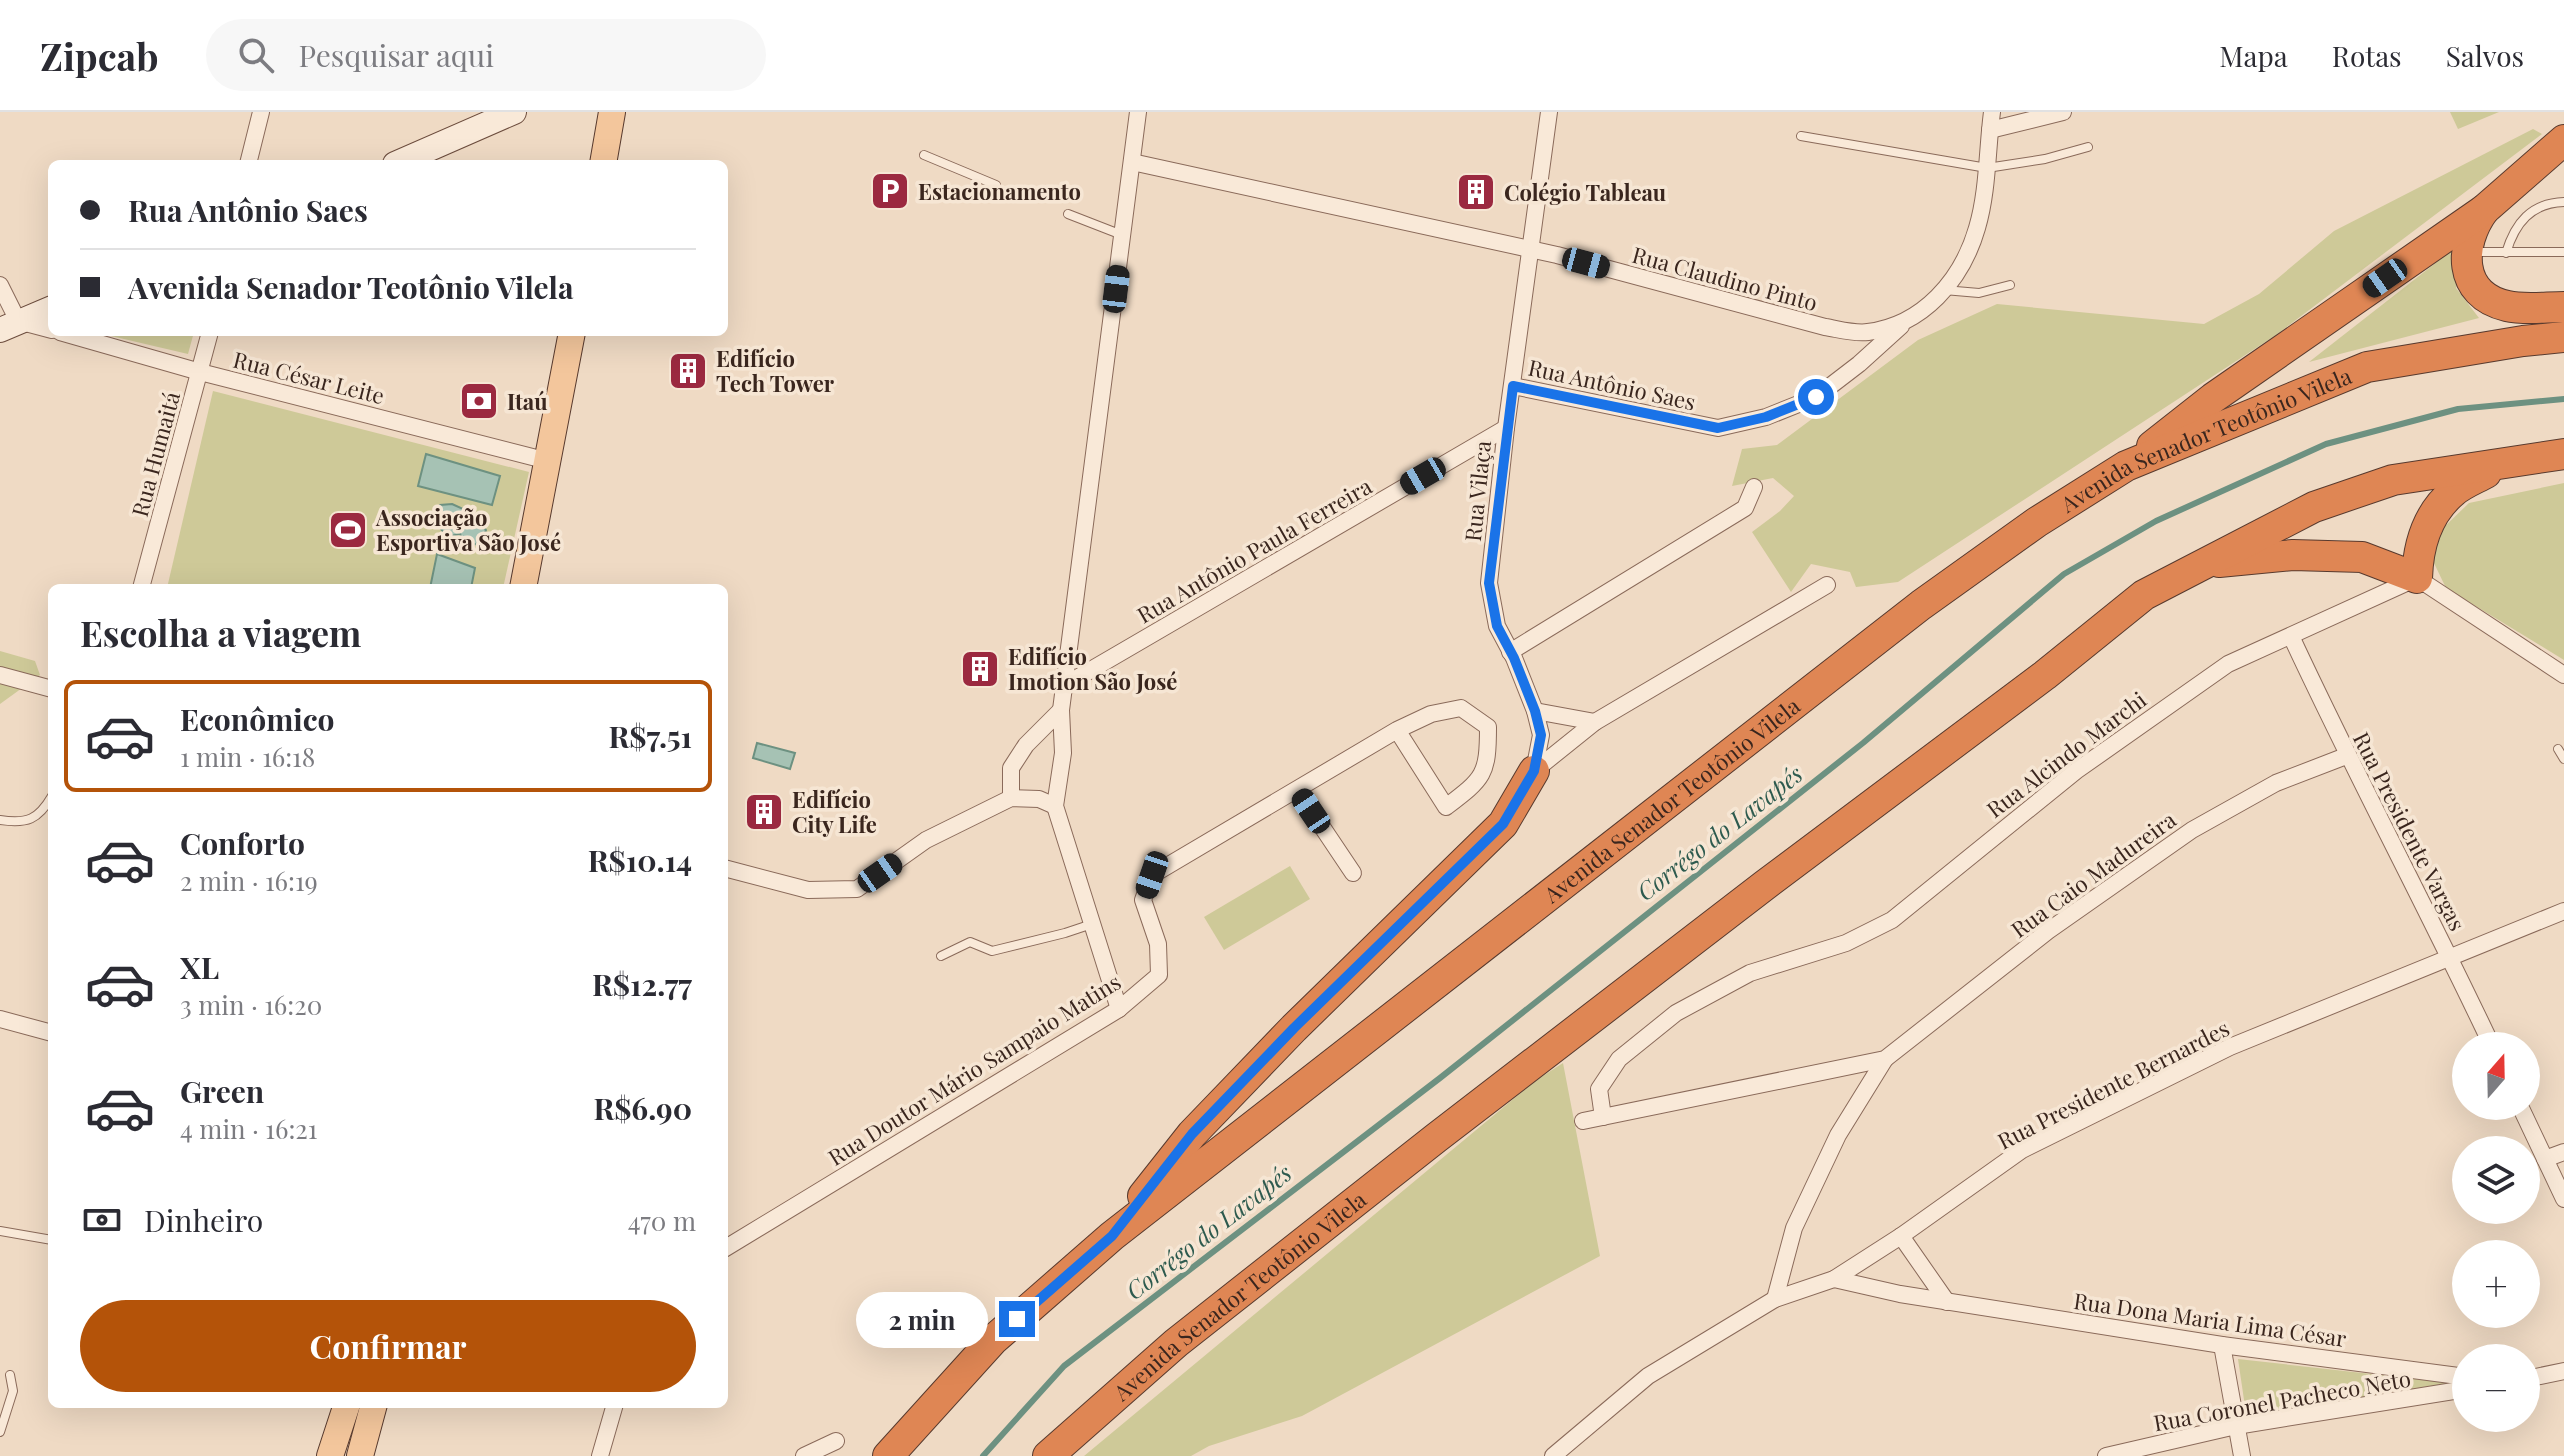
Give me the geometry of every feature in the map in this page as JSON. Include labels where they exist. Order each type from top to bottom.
[{"type":"highway","points":[[2126,466],[2213,398],[2484,210],[2564,140]]},
{"type":"highway","points":[[2484,210],[2474,226],[2468,252],[2469,278],[2477,289],[2508,307],[2564,307]]},
{"type":"highway","name":"Avenida Senador Teotônio Vilela","points":[[888,1456],[993,1340],[1112,1236],[1921,605],[2037,522],[2126,466],[2367,367],[2564,337]]},
{"type":"highway","name":"Avenida Senador Teotônio Vilela","points":[[1048,1456],[1176,1343],[1436,1138],[2045,675],[2144,595],[2314,507],[2393,480],[2564,454]]},
{"type":"highway","points":[[2203,564],[2293,555],[2362,557],[2417,578],[2419,547],[2430,519],[2453,491],[2502,464]]},
{"type":"highway","points":[[1112,1236],[1192,1134],[1294,1028],[1503,824],[1534,771]]},
{"type":"main road","points":[[404,160],[514,112]]},
{"type":"main road","points":[[604,160],[612,112]]},
{"type":"main road","points":[[9,326],[48,310]]},
{"type":"main road","points":[[524,584],[571,336]]},
{"type":"main road","points":[[330,1456],[346,1408]]},
{"type":"main road","points":[[360,1456],[373,1408]]},
{"type":"street","points":[[249,160],[261,112]]},
{"type":"street","points":[[1119,1009],[1055,806],[1063,753],[1061,710],[1138,112]]},
{"type":"street","name":"Rua Vilaça","points":[[1534,771],[1541,735],[1535,711],[1497,626],[1489,583],[1506,428],[1549,112]]},
{"type":"street","points":[[1992,112],[1990,130],[2063,112]]},
{"type":"street","name":"Rua Claudino Pinto","points":[[1132,162],[1530,249],[1825,327],[1864,333],[1886,328],[1924,310],[1955,277],[1977,229],[1990,130]]},
{"type":"street","points":[[0,285],[9,326],[48,330]]},
{"type":"street","name":"Rua Antônio Saes","points":[[1513,386],[1718,428],[1766,417],[1816,397],[1859,364],[1908,319]]},
{"type":"street","name":"Rua César Leite","points":[[74,336],[200,372],[548,461]]},
{"type":"street","name":"Rua Humaitá","points":[[142,584],[209,336]]},
{"type":"street","name":"Rua Antônio Paula Ferreira","points":[[1065,685],[1506,428]]},
{"type":"street","points":[[1510,652],[1745,508],[1754,487]]},
{"type":"street","points":[[2417,578],[2564,675]]},
{"type":"street","name":"Rua Alcindo Marchi","points":[[1603,1117],[1599,1089],[1619,1059],[1676,1013],[1750,973],[1846,943],[1892,920],[2076,771],[2228,664],[2417,578]]},
{"type":"street","points":[[1534,771],[1595,722],[1827,585]]},
{"type":"street","name":"Rua Presidente Vargas","points":[[2291,636],[2346,756],[2485,1032]]},
{"type":"street","points":[[0,675],[48,688]]},
{"type":"street","name":"Rua Doutor Mário Sampaio Matins","points":[[728,1247],[1119,1009],[1159,975],[1158,944],[1143,900],[1152,875],[1397,730],[1431,714],[1461,708],[1488,727],[1488,759],[1479,782],[1446,807],[1397,730]]},
{"type":"street","points":[[1011,798],[1011,768],[1026,745],[1061,710]]},
{"type":"street","points":[[1535,711],[1595,722]]},
{"type":"street","name":"Rua Caio Madureira","points":[[1775,1299],[1794,1228],[1838,1135],[1885,1059],[2048,931],[2192,830],[2276,783],[2346,756]]},
{"type":"street","points":[[1298,791],[1353,873]]},
{"type":"street","points":[[728,869],[808,890],[857,889],[926,840],[1011,798],[1039,799],[1055,806]]},
{"type":"street","name":"Rua Presidente Bernardes","points":[[1553,1456],[1648,1376],[1775,1299],[1834,1279],[1901,1236],[2022,1150],[2230,1047],[2564,911]]},
{"type":"street","points":[[0,1019],[48,1032]]},
{"type":"street","name":"Rua Caio Madureira","points":[[1583,1121],[1885,1059]]},
{"type":"street","points":[[2527,1120],[2564,1199]]},
{"type":"street","points":[[2545,1159],[2564,1152]]},
{"type":"street","points":[[1901,1236],[1947,1302]]},
{"type":"street","name":"Rua Dona Maria Lima César","points":[[1834,1279],[1947,1302],[2222,1345],[2452,1375]]},
{"type":"street","points":[[2222,1345],[2242,1456]]},
{"type":"street","points":[[2540,1376],[2564,1371]]},
{"type":"street","name":"Rua Coronel Pacheco Neto","points":[[2106,1456],[2236,1426],[2452,1391]]},
{"type":"street","points":[[600,1456],[614,1408]]},
{"type":"street","points":[[804,1456],[836,1441]]},
{"type":"lane","points":[[1801,136],[1987,168],[2045,159],[2088,147]]},
{"type":"lane","points":[[924,155],[996,185]]},
{"type":"lane","points":[[2506,253],[2513,231],[2532,210],[2554,202],[2564,202]]},
{"type":"lane","points":[[1068,214],[1123,235]]},
{"type":"lane","points":[[2468,252],[2564,252]]},
{"type":"lane","points":[[1943,290],[1979,293],[2010,285]]},
{"type":"lane","points":[[2558,749],[2564,759]]},
{"type":"lane","points":[[0,820],[21,823],[42,813],[48,803]]},
{"type":"lane","points":[[941,956],[970,942],[992,951],[1092,924]]},
{"type":"lane","points":[[0,1231],[48,1239]]},
{"type":"lane","points":[[0,1432],[13,1391],[10,1375]]},
{"type":"shaded area","points":[[2450,112],[2499,112],[2458,129]]},
{"type":"shaded area","points":[[2533,129],[2542,134],[2276,335],[1898,582],[1856,587],[1850,572],[1811,564],[1791,592],[1752,532],[1794,496],[1773,478],[1732,486],[1742,449],[1777,445],[1918,340],[1997,304],[2204,324],[2259,294],[2334,231]]},
{"type":"shaded area","points":[[2465,240],[2456,288],[2479,318],[2309,362]]},
{"type":"shaded area","points":[[111,336],[193,336],[188,354]]},
{"type":"shaded area","name":"Associação Esportiva São José","points":[[213,391],[529,472],[504,584],[168,584]]},
{"type":"shaded area","points":[[426,454],[500,476],[492,505],[418,486]]},
{"type":"shaded area","points":[[2564,483],[2564,660],[2446,588],[2432,559],[2441,530],[2469,503]]},
{"type":"shaded area","points":[[452,504],[474,514],[486,530],[479,544],[465,545],[460,534],[447,537],[434,520],[440,505]]},
{"type":"shaded area","points":[[437,554],[475,568],[472,584],[431,584]]},
{"type":"shaded area","points":[[0,651],[35,661],[40,675],[0,704]]},
{"type":"shaded area","points":[[757,743],[795,753],[790,769],[753,758]]},
{"type":"shaded area","points":[[1290,866],[1310,899],[1224,950],[1204,917]]},
{"type":"shaded area","points":[[1563,1063],[1600,1256],[1302,1416],[1209,1446],[1191,1456],[1084,1456],[1535,1081]]},
{"type":"shaded area","points":[[2238,1359],[2452,1383],[2452,1386],[2248,1427]]},
{"type":"waterway","name":"Corrégo do Lavapés","points":[[983,1456],[1064,1366],[1440,1078],[1863,743],[2064,574],[2156,521],[2326,444],[2458,409],[2564,399]]},
{"type":"place","name":"Estacionamento","points":[[890,191]]},
{"type":"place","name":"Colégio Tableau","points":[[1476,192]]},
{"type":"place","name":"Edifício Tech Tower","points":[[688,371]]},
{"type":"place","name":"Itaú","points":[[479,401]]},
{"type":"place","name":"Associação Esportiva São José","points":[[348,530]]},
{"type":"place","name":"Edifício Imotion São José","points":[[980,669]]},
{"type":"place","name":"Edifício City Life","points":[[764,812]]},
{"type":"route","points":[[1017,1319],[1112,1236],[1192,1134],[1294,1028],[1503,824],[1534,771],[1541,735],[1514,658],[1497,626],[1489,583],[1513,386],[1718,428],[1766,417],[1816,397]]}]
